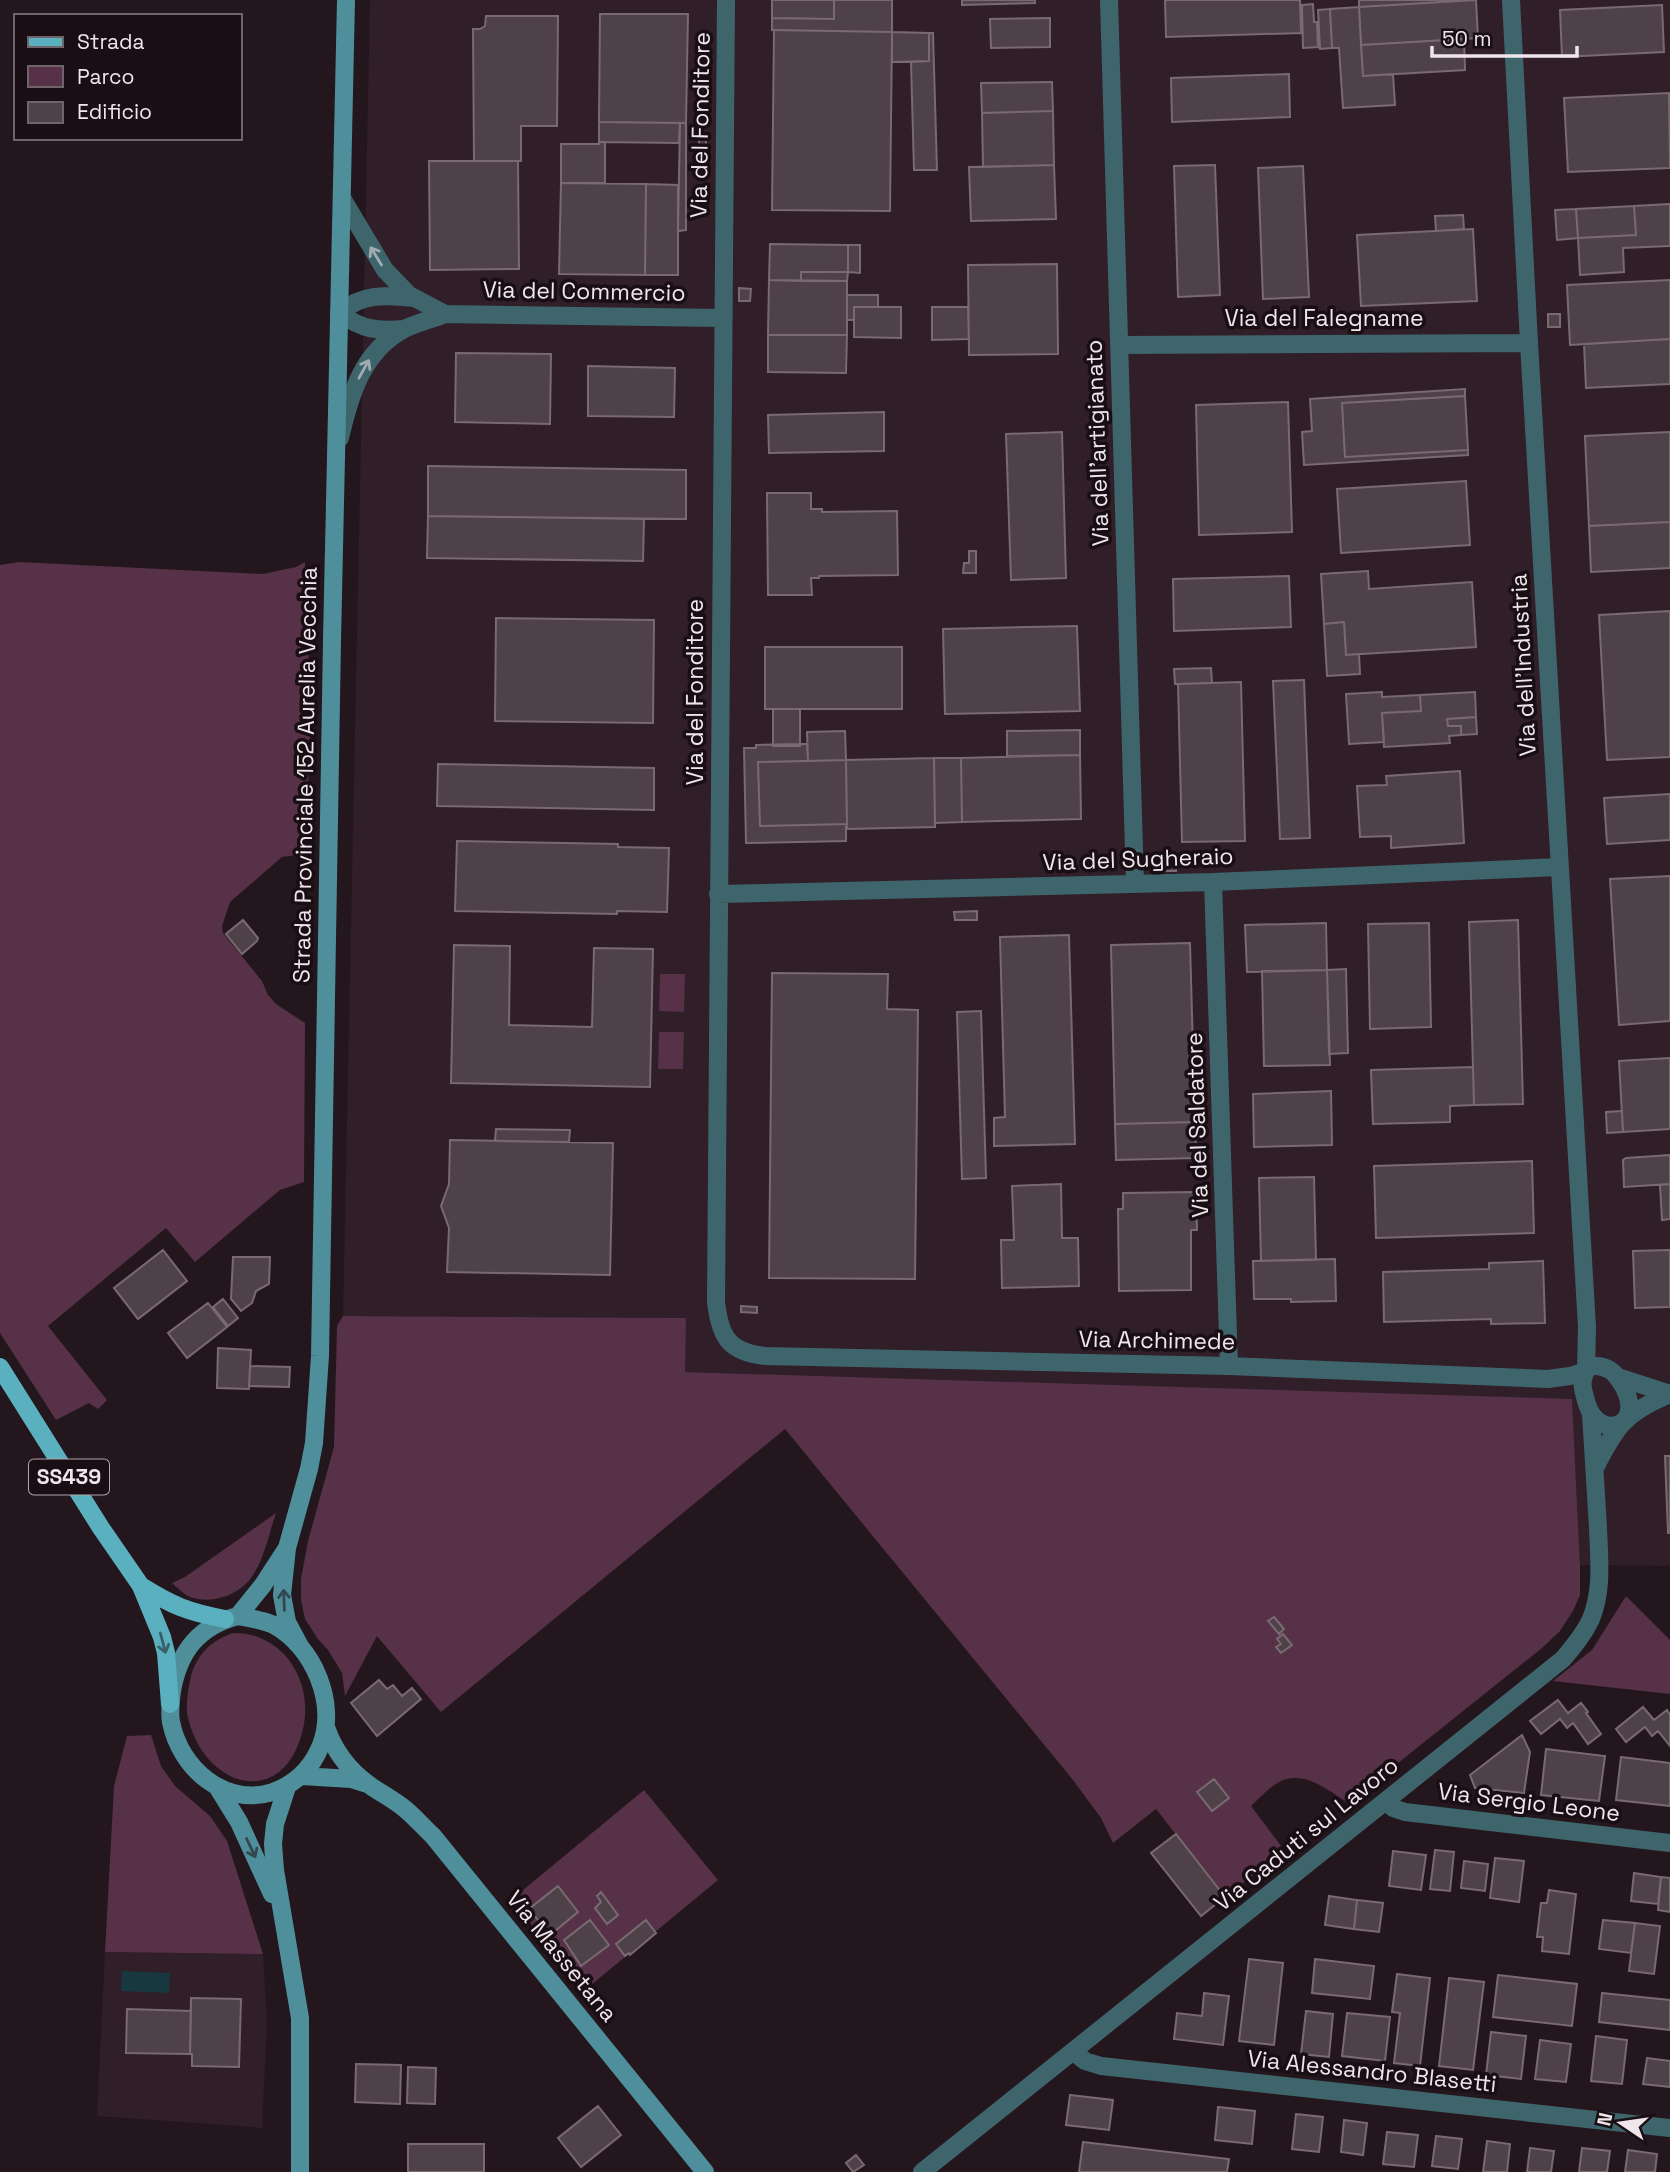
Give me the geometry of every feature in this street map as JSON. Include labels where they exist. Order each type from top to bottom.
[{"type":"main road","name":"Strada Provinciale 152 Aurelia Vecchia","points":[[287,1548],[257,1593],[231,1618],[211,1626],[190,1646],[180,1661],[170,1704],[170,1720],[175,1737],[193,1769],[218,1788],[242,1794],[256,1795],[287,1787],[302,1776],[315,1758],[326,1727],[320,1683],[287,1622],[282,1595],[287,1548],[309,1469],[316,1422],[320,1356],[346,0]]},
{"type":"main road","name":"SS439","points":[[0,1367],[101,1528],[141,1586],[166,1653],[170,1704]]},
{"type":"main road","name":"SS439","points":[[141,1586],[172,1605],[188,1611],[231,1618]]},
{"type":"main road","name":"Strada Provinciale 152 Aurelia Vecchia","points":[[231,1618],[273,1625],[302,1648]]},
{"type":"main road","name":"Via Massetana","points":[[326,1727],[331,1744],[338,1755],[368,1785],[404,1809],[433,1836],[705,2172]]},
{"type":"main road","name":"Via Massetana","points":[[302,1776],[351,1779],[368,1785]]},
{"type":"main road","name":"Strada Provinciale 152 Aurelia Vecchia","points":[[287,1787],[275,1824],[273,1843],[275,1870],[300,2018],[300,2172]]},
{"type":"main road","name":"Strada Provinciale 152 Aurelia Vecchia","points":[[218,1788],[248,1841],[284,1922]]},
{"type":"street","name":"Via del Fonditore","points":[[726,0],[716,1301],[719,1323],[729,1342],[738,1349],[765,1356]]},
{"type":"street","name":"Via dell'artigianato","points":[[1109,0],[1135,884]]},
{"type":"street","name":"Via dell'Industria","points":[[1511,0],[1587,1327],[1586,1371]]},
{"type":"street","name":"Via del Commercio","points":[[342,198],[385,270],[414,298],[445,314]]},
{"type":"street","name":"Via del Commercio","points":[[414,298],[383,295],[372,297],[351,303],[340,313],[361,327],[381,331],[404,329],[445,314],[722,318]]},
{"type":"street","name":"Via del Commercio","points":[[336,456],[350,399],[367,362],[380,347],[404,329]]},
{"type":"street","name":"Via del Falegname","points":[[1119,345],[1529,343]]},
{"type":"street","name":"Via del Sugheraio","points":[[718,894],[1213,882],[1560,867]]},
{"type":"street","name":"Via del Saldatore","points":[[1213,882],[1229,1366]]},
{"type":"street","name":"Via dell'Industria","points":[[1587,1327],[1603,1358],[1616,1375]]},
{"type":"street","name":"Via Archimede","points":[[765,1356],[1229,1366],[1548,1379],[1566,1384],[1584,1395]]},
{"type":"street","points":[[1586,1371],[1598,1365],[1616,1375],[1670,1394]]},
{"type":"street","name":"Via Archimede","points":[[1548,1379],[1586,1371]]},
{"type":"street","name":"Via Caduti sul Lavoro","points":[[922,2172],[1563,1659],[1582,1637],[1591,1619],[1599,1587],[1591,1414],[1581,1385],[1586,1371]]},
{"type":"street","points":[[1595,1468],[1630,1411],[1630,1397],[1616,1375]]},
{"type":"street","points":[[1591,1414],[1598,1422],[1607,1426],[1616,1425],[1649,1403],[1670,1394]]},
{"type":"street","name":"Via Sergio Leone","points":[[1386,1801],[1393,1808],[1405,1812],[1670,1843]]},
{"type":"street","name":"Via Alessandro Blasetti","points":[[1073,2051],[1085,2061],[1101,2066],[1670,2128]]},
{"type":"shaded area","points":[[370,0],[1670,0],[1670,1566],[1580,1565],[1572,1400],[685,1372],[685,1318],[343,1316]]},
{"type":"shaded area","points":[[105,1952],[263,1954],[267,2023],[262,2129],[97,2116]]},
{"type":"green space","points":[[19,562],[263,574],[296,567],[305,562],[311,719],[305,854],[282,857],[230,902],[222,926],[223,933],[262,981],[268,995],[276,1004],[305,1023],[304,1182],[280,1190],[195,1262],[166,1228],[48,1326],[107,1400],[98,1409],[89,1403],[56,1420],[0,1333],[0,565]]},
{"type":"green space","points":[[660,974],[685,974],[684,1012],[659,1011]]},
{"type":"green space","points":[[659,1032],[684,1032],[683,1069],[658,1069]]},
{"type":"green space","points":[[343,1316],[686,1318],[685,1372],[1572,1399],[1580,1595],[1560,1631],[1542,1648],[1348,1803],[1316,1783],[1299,1778],[1281,1781],[1269,1789],[1251,1806],[1285,1851],[1225,1897],[1156,1809],[1113,1843],[1101,1818],[1073,1780],[785,1429],[441,1712],[377,1636],[345,1696],[342,1673],[305,1619],[301,1600],[301,1579],[308,1541],[334,1447],[337,1326]]},
{"type":"green space","points":[[276,1513],[261,1561],[241,1588],[225,1596],[207,1600],[187,1596],[172,1583],[185,1577]]},
{"type":"green space","points":[[1626,1596],[1670,1640],[1670,1694],[1553,1681],[1592,1650]]},
{"type":"green space","points":[[233,1633],[266,1640],[279,1649],[298,1675],[303,1691],[304,1724],[295,1751],[282,1770],[265,1779],[247,1781],[228,1775],[211,1762],[197,1743],[188,1718],[188,1692],[197,1661],[212,1644]]},
{"type":"green space","points":[[151,1735],[161,1766],[175,1786],[210,1816],[227,1841],[263,1954],[105,1952],[114,1786],[127,1736]]},
{"type":"green space","points":[[644,1790],[718,1880],[585,1990],[511,1900]]},
{"type":"water","points":[[122,1971],[170,1973],[169,1993],[121,1991]]},
{"type":"building","points":[[772,0],[834,0],[834,19],[772,18]]},
{"type":"building","points":[[834,0],[892,0],[892,32],[772,30],[772,18],[834,19]]},
{"type":"building","points":[[962,0],[1035,0],[1035,3],[962,5]]},
{"type":"building","points":[[1165,0],[1300,0],[1301,33],[1166,37]]},
{"type":"building","points":[[1359,0],[1476,0],[1359,7]]},
{"type":"building","points":[[1476,0],[1478,38],[1361,45],[1359,7]]},
{"type":"building","points":[[1313,4],[1318,47],[1303,48],[1302,5]]},
{"type":"building","points":[[1662,5],[1664,52],[1562,57],[1560,10]]},
{"type":"building","points":[[1359,7],[1363,76],[1393,74],[1395,105],[1343,108],[1339,48],[1332,48],[1330,9]]},
{"type":"building","points":[[1330,9],[1332,48],[1320,49],[1318,10]]},
{"type":"building","points":[[600,14],[688,14],[686,123],[599,122]]},
{"type":"building","points":[[486,16],[558,16],[557,126],[521,126],[521,161],[474,161],[473,29],[485,26]]},
{"type":"building","points":[[1050,18],[1050,47],[991,48],[990,19]]},
{"type":"building","points":[[774,30],[892,32],[890,211],[772,210]]},
{"type":"building","points":[[892,32],[929,33],[929,61],[892,62]]},
{"type":"building","points":[[929,33],[933,33],[937,170],[914,170],[911,62],[929,61]]},
{"type":"building","points":[[1464,39],[1465,70],[1363,76],[1361,45]]},
{"type":"building","points":[[1289,74],[1290,117],[1172,122],[1171,78]]},
{"type":"building","points":[[1052,82],[1053,111],[982,113],[981,83]]},
{"type":"building","points":[[1669,93],[1670,168],[1568,172],[1564,98]]},
{"type":"building","points":[[1053,111],[1054,165],[983,167],[982,113]]},
{"type":"building","points":[[599,122],[680,123],[679,143],[599,142]]},
{"type":"building","points":[[680,123],[686,123],[686,230],[678,231]]},
{"type":"building","points":[[699,139],[706,139],[706,174],[699,174]]},
{"type":"building","points":[[605,142],[605,183],[561,183],[561,144]]},
{"type":"building","points":[[429,161],[518,161],[519,269],[430,270]]},
{"type":"building","points":[[1054,165],[1056,219],[971,221],[969,167]]},
{"type":"building","points":[[1215,165],[1220,295],[1178,297],[1174,166]]},
{"type":"building","points":[[1303,166],[1309,297],[1263,299],[1258,168]]},
{"type":"building","points":[[561,183],[646,184],[645,275],[559,274]]},
{"type":"building","points":[[646,184],[678,185],[678,275],[645,275]]},
{"type":"building","points":[[1670,204],[1670,246],[1623,248],[1624,272],[1580,275],[1578,238],[1636,235],[1634,206]]},
{"type":"building","points":[[1634,206],[1636,235],[1578,238],[1576,209]]},
{"type":"building","points":[[1576,209],[1578,238],[1557,240],[1555,210]]},
{"type":"building","points":[[1463,215],[1464,229],[1436,231],[1435,216]]},
{"type":"building","points":[[1473,229],[1477,301],[1361,306],[1357,235]]},
{"type":"building","points":[[770,244],[848,245],[848,272],[801,272],[801,281],[769,280]]},
{"type":"building","points":[[848,245],[860,245],[860,273],[848,272]]},
{"type":"building","points":[[1057,264],[1058,354],[969,355],[968,265]]},
{"type":"building","points":[[801,272],[848,272],[847,281],[801,281]]},
{"type":"building","points":[[769,280],[847,281],[847,335],[768,335]]},
{"type":"building","points":[[1670,280],[1670,339],[1570,345],[1567,285]]},
{"type":"building","points":[[739,288],[751,289],[750,301],[739,301]]},
{"type":"building","points":[[847,295],[878,295],[878,307],[854,307],[854,320],[847,320]]},
{"type":"building","points":[[854,307],[901,307],[901,338],[854,337]]},
{"type":"building","points":[[932,307],[968,307],[969,339],[932,340]]},
{"type":"building","points":[[1548,314],[1560,314],[1560,327],[1548,327]]},
{"type":"building","points":[[768,335],[847,335],[846,373],[768,372]]},
{"type":"building","points":[[1670,339],[1670,384],[1586,388],[1584,344]]},
{"type":"building","points":[[456,353],[551,354],[550,424],[455,422]]},
{"type":"building","points":[[588,366],[675,368],[674,417],[588,416]]},
{"type":"building","points":[[1465,389],[1465,396],[1342,403],[1345,457],[1468,450],[1468,455],[1304,465],[1302,432],[1312,431],[1310,399]]},
{"type":"building","points":[[1465,396],[1468,450],[1345,457],[1342,403]]},
{"type":"building","points":[[1288,402],[1292,532],[1199,535],[1196,405]]},
{"type":"building","points":[[884,412],[884,451],[769,453],[768,415]]},
{"type":"building","points":[[1062,432],[1066,578],[1011,580],[1006,434]]},
{"type":"building","points":[[1670,432],[1670,522],[1589,526],[1585,436]]},
{"type":"building","points":[[428,466],[686,470],[686,519],[428,516]]},
{"type":"building","points":[[1466,481],[1470,545],[1341,553],[1337,489]]},
{"type":"building","points":[[767,493],[811,493],[811,509],[822,509],[822,512],[897,511],[898,575],[819,576],[811,578],[812,595],[768,595]]},
{"type":"building","points":[[428,516],[644,519],[643,561],[427,558]]},
{"type":"building","points":[[1670,522],[1670,568],[1591,572],[1589,526]]},
{"type":"building","points":[[969,551],[976,551],[976,573],[963,573],[964,563],[969,563]]},
{"type":"building","points":[[1368,571],[1369,589],[1472,582],[1476,647],[1346,655],[1344,622],[1324,624],[1321,574]]},
{"type":"building","points":[[1289,576],[1291,627],[1174,631],[1173,579]]},
{"type":"building","points":[[1670,611],[1670,757],[1607,760],[1599,615]]},
{"type":"building","points":[[496,618],[654,620],[653,723],[495,721]]},
{"type":"building","points":[[1344,622],[1346,655],[1359,654],[1360,674],[1327,676],[1324,624]]},
{"type":"building","points":[[1077,626],[1080,711],[945,714],[943,629]]},
{"type":"building","points":[[765,647],[902,647],[902,709],[765,709]]},
{"type":"building","points":[[1211,668],[1212,683],[1175,684],[1174,669]]},
{"type":"building","points":[[1304,680],[1310,838],[1280,839],[1273,681]]},
{"type":"building","points":[[1241,682],[1245,841],[1182,842],[1178,684]]},
{"type":"building","points":[[1382,692],[1382,697],[1420,695],[1421,711],[1382,713],[1384,742],[1349,744],[1346,694]]},
{"type":"building","points":[[1475,692],[1476,717],[1447,719],[1448,726],[1461,726],[1461,735],[1449,736],[1450,743],[1384,747],[1382,713],[1421,711],[1420,695]]},
{"type":"building","points":[[773,709],[800,709],[800,746],[773,746]]},
{"type":"building","points":[[1476,717],[1477,734],[1461,735],[1461,726],[1448,726],[1447,719]]},
{"type":"building","points":[[1080,730],[1080,755],[1007,756],[1007,731]]},
{"type":"building","points":[[845,731],[846,760],[808,761],[807,732]]},
{"type":"building","points":[[807,744],[808,761],[758,762],[760,826],[846,824],[846,841],[746,843],[744,748],[756,748],[756,745]]},
{"type":"building","points":[[1080,755],[1081,819],[962,822],[961,758]]},
{"type":"building","points":[[934,758],[961,758],[962,822],[935,823]]},
{"type":"building","points":[[934,758],[935,827],[847,829],[846,760]]},
{"type":"building","points":[[846,760],[847,824],[760,826],[758,762]]},
{"type":"building","points":[[438,764],[654,768],[654,810],[437,806]]},
{"type":"building","points":[[1460,771],[1464,843],[1391,848],[1391,836],[1360,837],[1357,786],[1387,785],[1386,776]]},
{"type":"building","points":[[1670,794],[1670,840],[1607,844],[1604,798]]},
{"type":"building","points":[[457,841],[618,844],[618,847],[669,848],[667,912],[617,911],[617,914],[455,911]]},
{"type":"building","points":[[1165,862],[1176,862],[1176,871],[1165,871]]},
{"type":"building","points":[[1670,876],[1670,1021],[1619,1025],[1610,879]]},
{"type":"building","points":[[977,911],[977,920],[955,920],[954,912]]},
{"type":"building","points":[[243,920],[258,938],[242,954],[226,934]]},
{"type":"building","points":[[1518,920],[1523,1104],[1474,1105],[1469,922]]},
{"type":"building","points":[[1326,923],[1327,970],[1247,972],[1245,925]]},
{"type":"building","points":[[1429,923],[1431,1027],[1370,1029],[1368,924]]},
{"type":"building","points":[[1069,935],[1075,1144],[994,1146],[994,1118],[1005,1117],[1000,937]]},
{"type":"building","points":[[1190,943],[1195,1122],[1115,1124],[1111,945]]},
{"type":"building","points":[[454,945],[510,946],[509,1025],[592,1027],[594,948],[653,949],[650,1087],[451,1083]]},
{"type":"building","points":[[1346,969],[1348,1053],[1329,1054],[1327,970]]},
{"type":"building","points":[[1327,970],[1330,1065],[1264,1066],[1262,971]]},
{"type":"building","points":[[772,973],[888,974],[887,1009],[918,1010],[915,1279],[769,1278]]},
{"type":"building","points":[[981,1011],[986,1178],[962,1179],[957,1012]]},
{"type":"building","points":[[1670,1058],[1670,1129],[1623,1132],[1619,1061]]},
{"type":"building","points":[[1473,1067],[1474,1105],[1450,1106],[1450,1122],[1373,1124],[1371,1070]]},
{"type":"building","points":[[1331,1091],[1332,1145],[1254,1147],[1253,1094]]},
{"type":"building","points":[[1622,1111],[1623,1132],[1607,1133],[1606,1112]]},
{"type":"building","points":[[1195,1122],[1196,1158],[1116,1160],[1115,1124]]},
{"type":"building","points":[[496,1129],[570,1130],[569,1142],[495,1141]]},
{"type":"building","points":[[450,1140],[613,1143],[610,1275],[447,1272],[449,1228],[441,1206],[449,1184]]},
{"type":"building","points":[[1670,1155],[1670,1184],[1624,1187],[1623,1160]]},
{"type":"building","points":[[1532,1161],[1534,1233],[1376,1238],[1374,1166]]},
{"type":"building","points":[[1314,1177],[1316,1260],[1261,1261],[1259,1178]]},
{"type":"building","points":[[1061,1184],[1062,1238],[1078,1238],[1079,1286],[1002,1288],[1001,1240],[1014,1240],[1012,1186]]},
{"type":"building","points":[[1670,1184],[1670,1219],[1662,1220],[1660,1185]]},
{"type":"building","points":[[1196,1192],[1197,1230],[1191,1230],[1191,1290],[1119,1291],[1118,1209],[1123,1209],[1123,1193]]},
{"type":"building","points":[[163,1250],[187,1281],[138,1319],[114,1288]]},
{"type":"building","points":[[1670,1250],[1670,1307],[1635,1308],[1633,1251]]},
{"type":"building","points":[[233,1257],[270,1257],[269,1284],[256,1291],[252,1303],[241,1311],[231,1299]]},
{"type":"building","points":[[1335,1259],[1336,1301],[1254,1299],[1253,1261]]},
{"type":"building","points":[[1543,1261],[1545,1323],[1491,1324],[1491,1319],[1384,1322],[1383,1272],[1489,1269],[1489,1263]]},
{"type":"building","points":[[223,1299],[238,1318],[228,1326],[213,1307]]},
{"type":"building","points":[[208,1303],[227,1327],[187,1358],[168,1333]]},
{"type":"building","points":[[741,1306],[757,1307],[757,1313],[741,1312]]},
{"type":"building","points":[[218,1348],[251,1350],[249,1389],[217,1388]]},
{"type":"building","points":[[250,1366],[290,1367],[289,1387],[249,1386]]},
{"type":"building","points":[[1665,1456],[1670,1456],[1670,1533],[1668,1533]]},
{"type":"building","points":[[1274,1617],[1284,1629],[1279,1634],[1268,1621]]},
{"type":"building","points":[[1283,1634],[1292,1645],[1281,1653],[1276,1647],[1281,1644],[1277,1639]]},
{"type":"building","points":[[379,1680],[387,1689],[393,1685],[402,1696],[412,1688],[421,1699],[377,1736],[351,1703]]},
{"type":"building","points":[[1558,1700],[1568,1713],[1581,1703],[1601,1734],[1588,1744],[1573,1723],[1567,1728],[1560,1719],[1541,1734],[1530,1721]]},
{"type":"building","points":[[1643,1707],[1654,1720],[1667,1710],[1670,1715],[1670,1746],[1658,1731],[1652,1736],[1645,1727],[1626,1742],[1616,1729]]},
{"type":"building","points":[[1522,1735],[1530,1752],[1524,1793],[1475,1788],[1470,1775]]},
{"type":"building","points":[[1546,1749],[1605,1756],[1599,1801],[1541,1795]]},
{"type":"building","points":[[1621,1757],[1670,1763],[1670,1806],[1616,1800]]},
{"type":"building","points":[[1214,1779],[1229,1798],[1212,1811],[1197,1792]]},
{"type":"building","points":[[1176,1834],[1225,1897],[1201,1916],[1151,1853]]},
{"type":"building","points":[[1435,1850],[1454,1852],[1450,1891],[1430,1889]]},
{"type":"building","points":[[1393,1851],[1426,1855],[1421,1890],[1389,1886]]},
{"type":"building","points":[[1495,1858],[1524,1861],[1519,1902],[1490,1898]]},
{"type":"building","points":[[1464,1861],[1488,1864],[1485,1891],[1461,1888]]},
{"type":"building","points":[[1634,1873],[1661,1877],[1658,1904],[1631,1901]]},
{"type":"building","points":[[1661,1877],[1670,1878],[1670,1912],[1658,1910]]},
{"type":"building","points":[[558,1886],[578,1912],[550,1935],[529,1909]]},
{"type":"building","points":[[1549,1890],[1576,1894],[1569,1954],[1542,1951],[1543,1937],[1537,1937],[1541,1903],[1547,1903]]},
{"type":"building","points":[[601,1892],[618,1915],[607,1924],[595,1908],[601,1902],[597,1896]]},
{"type":"building","points":[[1329,1896],[1357,1900],[1354,1929],[1325,1925]]},
{"type":"building","points":[[1357,1900],[1383,1903],[1379,1932],[1354,1929]]},
{"type":"building","points":[[590,1920],[609,1945],[581,1966],[564,1940]]},
{"type":"building","points":[[646,1920],[656,1933],[630,1955],[629,1953],[625,1956],[616,1944]]},
{"type":"building","points":[[1603,1920],[1635,1923],[1631,1953],[1599,1949]]},
{"type":"building","points":[[1635,1923],[1660,1926],[1654,1974],[1629,1971]]},
{"type":"building","points":[[1249,1959],[1283,1963],[1274,2045],[1239,2041]]},
{"type":"building","points":[[1315,1959],[1374,1966],[1370,1999],[1312,1993]]},
{"type":"building","points":[[1397,1974],[1430,1978],[1420,2066],[1394,2063],[1400,2013],[1392,2012]]},
{"type":"building","points":[[1498,1975],[1577,1984],[1572,2026],[1493,2017]]},
{"type":"building","points":[[1449,1978],[1484,1982],[1473,2070],[1439,2066]]},
{"type":"building","points":[[1204,1993],[1229,1996],[1223,2045],[1174,2039],[1177,2013],[1202,2016]]},
{"type":"building","points":[[1602,1993],[1670,2000],[1670,2030],[1599,2022]]},
{"type":"building","points":[[191,1998],[241,1999],[239,2067],[192,2066]]},
{"type":"building","points":[[127,2009],[191,2011],[190,2054],[126,2053]]},
{"type":"building","points":[[1306,2011],[1333,2014],[1329,2057],[1301,2054]]},
{"type":"building","points":[[1347,2013],[1390,2017],[1385,2061],[1342,2056]]},
{"type":"building","points":[[1491,2032],[1526,2036],[1521,2079],[1486,2075]]},
{"type":"building","points":[[1596,2036],[1627,2040],[1622,2084],[1591,2081]]},
{"type":"building","points":[[1540,2040],[1571,2044],[1566,2082],[1535,2079]]},
{"type":"building","points":[[1647,2058],[1670,2061],[1670,2087],[1643,2084]]},
{"type":"building","points":[[356,2064],[401,2065],[400,2104],[355,2102]]},
{"type":"building","points":[[408,2067],[436,2068],[435,2104],[407,2103]]},
{"type":"building","points":[[1070,2095],[1113,2100],[1109,2130],[1066,2125]]},
{"type":"building","points":[[598,2106],[621,2135],[581,2167],[558,2138]]},
{"type":"building","points":[[1218,2107],[1255,2111],[1252,2144],[1215,2140]]},
{"type":"building","points":[[1296,2114],[1323,2117],[1319,2152],[1292,2149]]},
{"type":"building","points":[[1344,2120],[1367,2123],[1363,2155],[1341,2152]]},
{"type":"building","points":[[1387,2132],[1418,2135],[1414,2167],[1383,2164]]},
{"type":"building","points":[[1436,2136],[1462,2139],[1458,2169],[1432,2166]]},
{"type":"building","points":[[1487,2141],[1510,2144],[1507,2172],[1483,2172]]},
{"type":"building","points":[[1083,2142],[1229,2159],[1227,2172],[1079,2172]]},
{"type":"building","points":[[408,2144],[484,2144],[484,2172],[408,2172]]},
{"type":"building","points":[[1530,2148],[1554,2151],[1551,2172],[1527,2172]]},
{"type":"building","points":[[1582,2148],[1610,2151],[1607,2172],[1579,2172]]},
{"type":"building","points":[[1628,2150],[1657,2154],[1655,2172],[1625,2172]]},
{"type":"building","points":[[856,2155],[864,2165],[853,2172],[846,2163]]}]
